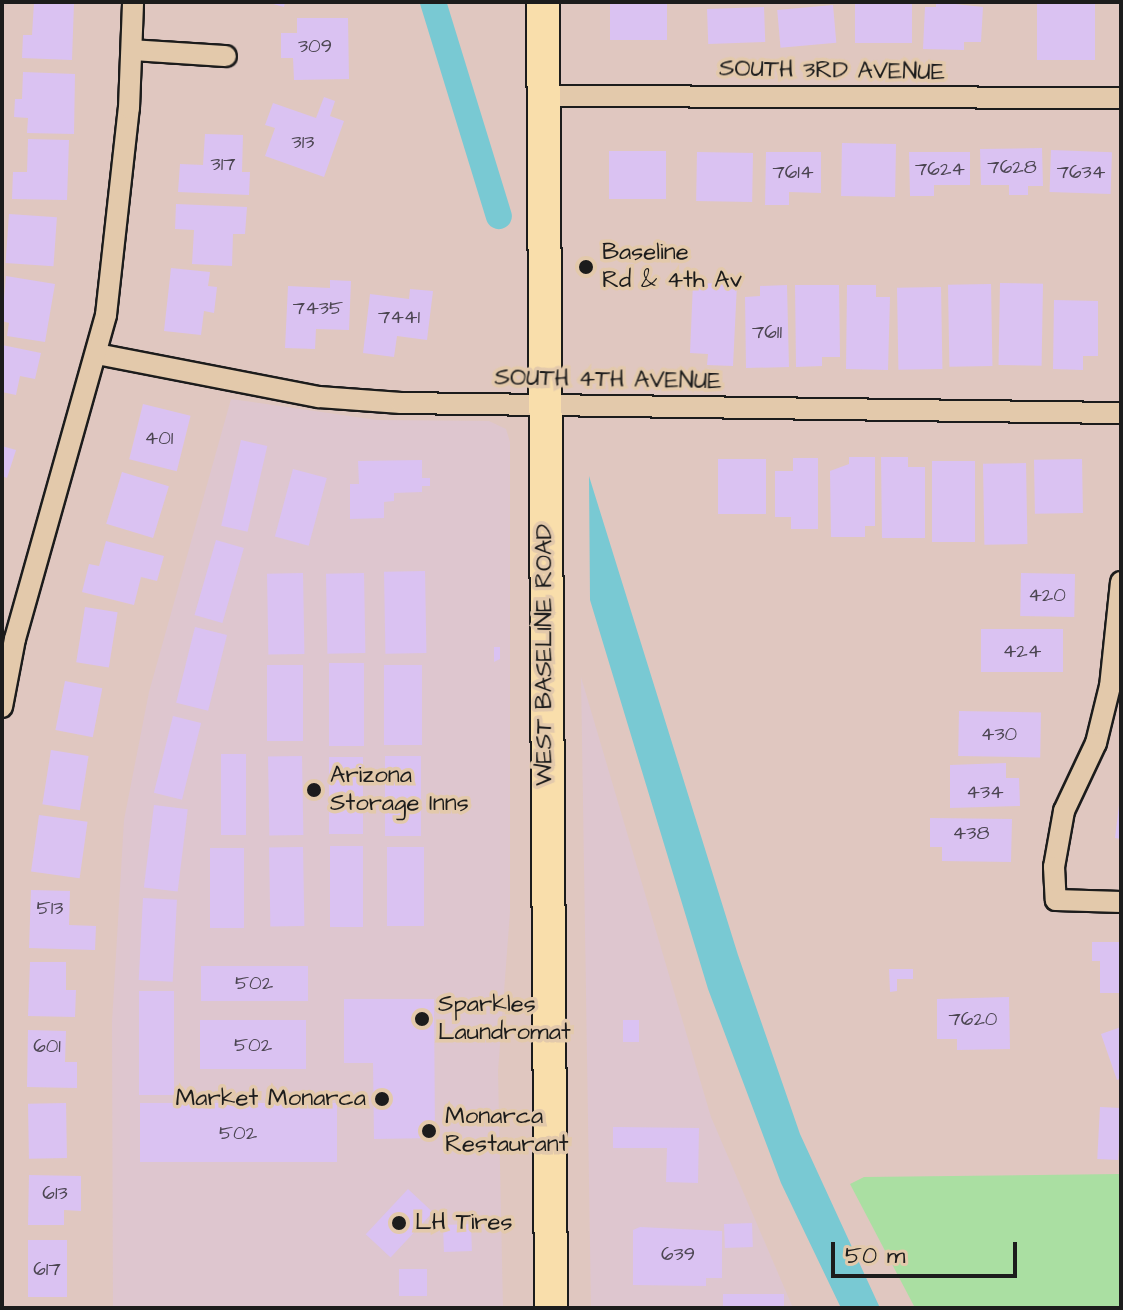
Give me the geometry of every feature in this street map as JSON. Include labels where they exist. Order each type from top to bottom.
[{"type":"main road","name":"WEST BASELINE ROAD","points":[[543,2],[543,404],[551,1308]]},
{"type":"street","points":[[2,707],[15,639],[97,354],[115,261],[133,2]]},
{"type":"street","points":[[132,50],[226,56]]},
{"type":"street","name":"SOUTH 3RD AVENUE","points":[[543,96],[1121,98]]},
{"type":"street","name":"SOUTH 4TH AVENUE","points":[[97,354],[319,397],[543,404],[1121,413]]},
{"type":"street","points":[[1121,582],[1110,686],[1096,743],[1064,811],[1054,867],[1056,900],[1121,902]]},
{"type":"shaded area","points":[[231,399],[377,420],[489,421],[506,429],[510,442],[510,912],[498,1071],[503,1308],[113,1308],[112,1022],[124,820],[149,692]]},
{"type":"shaded area","points":[[581,677],[711,1117],[793,1308],[591,1308]]},
{"type":"green space","points":[[1121,1174],[1121,1308],[915,1308],[850,1184],[864,1177]]},
{"type":"water","points":[[589,476],[738,955],[800,1134],[880,1308],[841,1308],[781,1183],[708,989],[590,600]]},
{"type":"building","points":[[34,2],[74,3],[72,60],[22,58],[23,35],[32,35]]},
{"type":"building","points":[[266,2],[285,2],[284,7]]},
{"type":"building","points":[[610,2],[667,2],[667,40],[610,40]]},
{"type":"building","points":[[855,2],[912,2],[912,43],[855,43]]},
{"type":"building","points":[[936,2],[983,7],[981,42],[964,42],[964,50],[923,49],[925,7],[936,7]]},
{"type":"building","points":[[1037,2],[1095,2],[1095,60],[1037,60]]},
{"type":"building","points":[[833,5],[836,43],[781,48],[777,10]]},
{"type":"building","points":[[764,7],[765,42],[708,44],[707,9]]},
{"type":"building","points":[[297,18],[348,18],[349,79],[294,80],[293,58],[281,58],[281,33],[297,33]]},
{"type":"building","points":[[23,72],[75,74],[74,134],[27,133],[28,118],[14,117],[15,99],[22,99]]},
{"type":"building","points":[[324,97],[335,101],[330,116],[344,121],[324,177],[265,156],[275,128],[265,125],[273,103],[316,118]]},
{"type":"building","points":[[205,134],[243,135],[242,172],[250,172],[249,195],[178,192],[180,164],[203,165]]},
{"type":"building","points":[[28,139],[69,140],[67,200],[12,199],[13,172],[27,172]]},
{"type":"building","points":[[842,143],[896,144],[895,197],[841,196]]},
{"type":"building","points":[[1042,148],[1043,186],[1028,186],[1028,195],[1009,195],[1009,185],[981,185],[980,149]]},
{"type":"building","points":[[1051,150],[1112,152],[1110,194],[1050,192]]},
{"type":"building","points":[[609,151],[666,151],[666,199],[609,199]]},
{"type":"building","points":[[697,152],[753,153],[752,202],[696,201]]},
{"type":"building","points":[[766,152],[821,152],[821,193],[789,192],[789,205],[765,205]]},
{"type":"building","points":[[909,152],[970,152],[970,185],[934,185],[934,196],[910,196]]},
{"type":"building","points":[[176,204],[247,207],[245,234],[233,234],[232,266],[192,264],[194,230],[175,229]]},
{"type":"building","points":[[9,214],[57,217],[53,266],[6,263]]},
{"type":"building","points":[[171,268],[210,272],[208,286],[217,287],[214,313],[204,311],[201,335],[164,331]]},
{"type":"building","points":[[6,276],[55,284],[45,342],[7,336],[9,323],[2,321]]},
{"type":"building","points":[[330,280],[351,281],[349,330],[316,329],[315,349],[285,348],[288,286],[330,288]]},
{"type":"building","points":[[693,283],[737,284],[733,366],[707,365],[708,354],[690,353]]},
{"type":"building","points":[[1000,283],[1043,284],[1042,366],[999,365]]},
{"type":"building","points":[[991,284],[992,366],[949,367],[948,285]]},
{"type":"building","points":[[787,285],[789,367],[746,368],[745,297],[760,296],[760,286]]},
{"type":"building","points":[[795,285],[839,285],[840,357],[822,357],[822,366],[796,367]]},
{"type":"building","points":[[847,285],[876,285],[876,297],[890,297],[888,370],[846,369]]},
{"type":"building","points":[[941,287],[942,369],[898,370],[897,288]]},
{"type":"building","points":[[410,289],[433,291],[427,340],[397,336],[394,357],[363,353],[370,294],[409,299]]},
{"type":"building","points":[[1054,300],[1098,301],[1098,356],[1083,356],[1083,370],[1053,369]]},
{"type":"building","points":[[2,345],[41,353],[35,379],[20,376],[16,395],[2,392]]},
{"type":"building","points":[[143,404],[191,416],[177,471],[129,459]]},
{"type":"building","points":[[241,440],[267,446],[248,532],[221,526]]},
{"type":"building","points":[[2,446],[16,450],[7,478],[2,476]]},
{"type":"building","points":[[849,457],[875,457],[875,526],[865,526],[865,537],[831,537],[830,471],[849,464]]},
{"type":"building","points":[[881,457],[908,457],[908,467],[925,467],[925,538],[882,538]]},
{"type":"building","points":[[793,458],[818,458],[818,529],[791,529],[791,517],[775,517],[775,471],[793,471]]},
{"type":"building","points":[[718,459],[766,459],[766,514],[718,514]]},
{"type":"building","points":[[1082,459],[1083,513],[1035,514],[1034,460]]},
{"type":"building","points":[[422,460],[422,478],[430,478],[430,486],[422,486],[422,492],[394,493],[394,501],[384,502],[384,518],[350,519],[350,484],[359,484],[358,461]]},
{"type":"building","points":[[932,461],[975,461],[975,542],[932,542]]},
{"type":"building","points":[[1026,463],[1027,544],[984,545],[983,464]]},
{"type":"building","points":[[293,469],[327,478],[309,546],[275,537]]},
{"type":"building","points":[[122,472],[169,486],[153,538],[106,524]]},
{"type":"building","points":[[216,540],[244,548],[222,623],[195,615]]},
{"type":"building","points":[[106,541],[164,556],[157,581],[141,577],[134,605],[82,592],[89,564],[99,566]]},
{"type":"building","points":[[425,571],[426,653],[385,654],[384,572]]},
{"type":"building","points":[[303,573],[304,654],[268,655],[267,574]]},
{"type":"building","points":[[364,573],[365,653],[327,654],[326,574]]},
{"type":"building","points":[[1021,573],[1075,574],[1074,617],[1020,616]]},
{"type":"building","points":[[85,607],[118,612],[109,667],[76,662]]},
{"type":"building","points":[[195,627],[227,635],[208,711],[176,703]]},
{"type":"building","points":[[981,629],[1063,629],[1063,672],[981,672]]},
{"type":"building","points":[[494,647],[500,647],[500,659],[494,662]]},
{"type":"building","points":[[329,663],[364,663],[364,746],[329,746]]},
{"type":"building","points":[[267,665],[303,665],[303,741],[267,741]]},
{"type":"building","points":[[384,665],[422,665],[422,745],[384,745]]},
{"type":"building","points":[[65,681],[102,688],[93,737],[55,730]]},
{"type":"building","points":[[959,711],[1041,712],[1040,757],[958,756]]},
{"type":"building","points":[[173,716],[201,723],[182,800],[154,793]]},
{"type":"building","points":[[51,750],[89,756],[80,810],[42,804]]},
{"type":"building","points":[[221,754],[246,754],[246,835],[221,835]]},
{"type":"building","points":[[302,756],[303,835],[269,836],[268,757]]},
{"type":"building","points":[[385,756],[421,756],[421,836],[385,836]]},
{"type":"building","points":[[329,757],[363,757],[363,834],[329,834]]},
{"type":"building","points":[[1006,763],[1006,778],[1019,778],[1020,806],[950,808],[950,765]]},
{"type":"building","points":[[154,805],[188,809],[178,892],[144,887]]},
{"type":"building","points":[[1121,805],[1121,839],[1115,838]]},
{"type":"building","points":[[39,815],[88,822],[80,878],[31,871]]},
{"type":"building","points":[[930,818],[1012,819],[1011,862],[942,861],[942,847],[930,847]]},
{"type":"building","points":[[330,846],[363,846],[363,927],[330,927]]},
{"type":"building","points":[[303,847],[304,926],[270,927],[269,848]]},
{"type":"building","points":[[387,847],[424,847],[424,926],[387,926]]},
{"type":"building","points":[[210,848],[244,848],[244,928],[210,928]]},
{"type":"building","points":[[31,890],[70,891],[69,925],[96,926],[95,950],[29,948]]},
{"type":"building","points":[[143,898],[177,900],[173,982],[139,980]]},
{"type":"building","points":[[1092,942],[1121,942],[1121,993],[1100,993],[1100,961],[1092,961]]},
{"type":"building","points":[[30,962],[66,962],[66,990],[76,990],[75,1017],[28,1016]]},
{"type":"building","points":[[201,966],[308,966],[308,1001],[201,1001]]},
{"type":"building","points":[[889,969],[913,969],[913,979],[897,979],[897,991],[890,992]]},
{"type":"building","points":[[139,991],[174,991],[174,1095],[139,1095]]},
{"type":"building","points":[[1009,997],[1010,1049],[957,1050],[957,1039],[937,1039],[937,999]]},
{"type":"building","points":[[344,999],[434,999],[435,1138],[374,1139],[373,1063],[344,1063]]},
{"type":"building","points":[[200,1020],[306,1020],[306,1069],[200,1069]]},
{"type":"building","points":[[623,1020],[639,1020],[639,1042],[623,1042]]},
{"type":"building","points":[[1121,1027],[1121,1078],[1117,1080],[1101,1034]]},
{"type":"building","points":[[28,1030],[66,1031],[65,1062],[77,1062],[77,1088],[27,1087]]},
{"type":"building","points":[[66,1103],[67,1158],[29,1159],[28,1104]]},
{"type":"building","points":[[140,1103],[337,1103],[337,1162],[140,1162]]},
{"type":"building","points":[[1100,1107],[1121,1108],[1118,1160],[1097,1159]]},
{"type":"building","points":[[613,1127],[699,1128],[698,1183],[666,1182],[667,1148],[613,1148]]},
{"type":"building","points":[[29,1175],[81,1176],[81,1211],[64,1210],[64,1225],[28,1225]]},
{"type":"building","name":"LH Tires","points":[[408,1189],[433,1212],[391,1258],[366,1234]]},
{"type":"building","points":[[752,1223],[753,1247],[725,1248],[724,1224]]},
{"type":"building","points":[[471,1224],[472,1251],[444,1252],[443,1225]]},
{"type":"building","points":[[640,1227],[722,1231],[722,1278],[706,1278],[706,1286],[633,1285],[633,1230]]},
{"type":"building","points":[[28,1240],[67,1240],[67,1297],[28,1297]]},
{"type":"building","points":[[399,1269],[427,1269],[427,1296],[399,1296]]},
{"type":"building","points":[[723,1294],[784,1294],[784,1308],[723,1308]]},
{"type":"waterway","points":[[433,2],[499,216]]},
{"type":"place","name":"Baseline Rd & 4th Av","points":[[586,267]]},
{"type":"place","name":"Arizona Storage Inns","points":[[314,790]]},
{"type":"place","name":"Sparkles Laundromat","points":[[422,1019]]},
{"type":"place","name":"Market Monarca","points":[[382,1099]]},
{"type":"place","name":"Monarca Restaurant","points":[[429,1131]]},
{"type":"place","name":"LH Tires","points":[[399,1223]]}]
